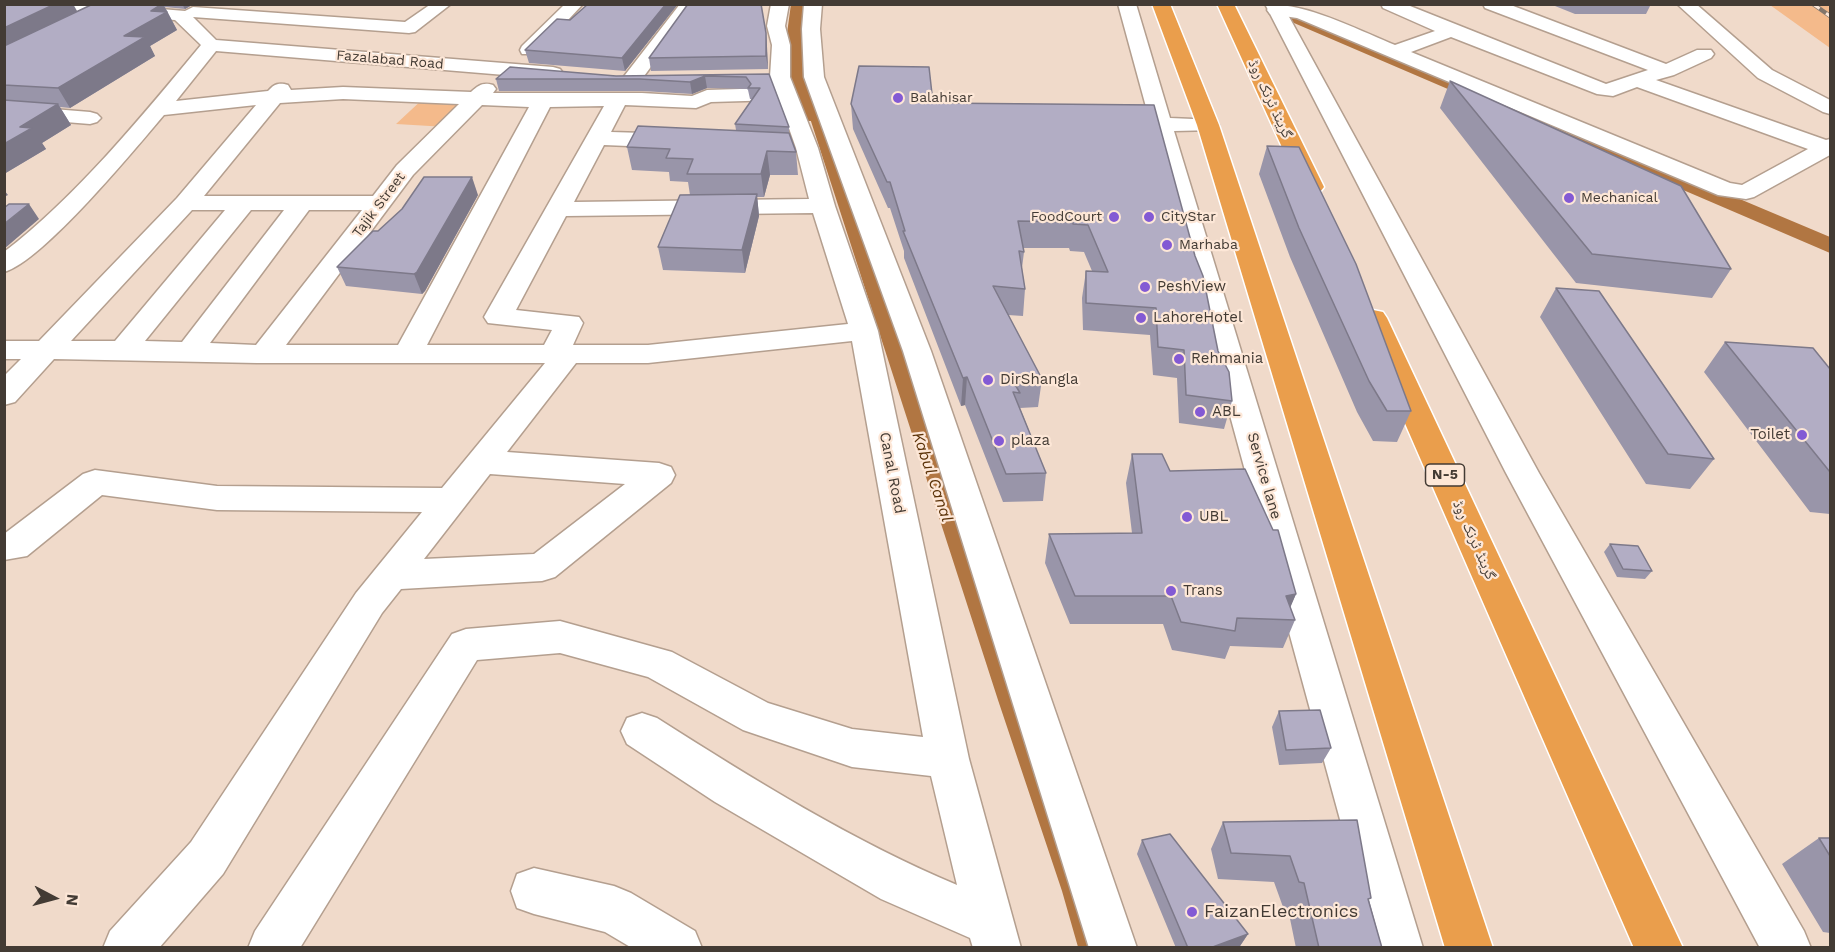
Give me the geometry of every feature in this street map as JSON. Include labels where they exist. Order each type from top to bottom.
[{"type":"highway","points":[[1161,4],[1208,124],[1469,948]]},
{"type":"highway","name":"گرینڈ ٹرنک روڈ","points":[[1225,4],[1325,216]]},
{"type":"highway","name":"گرینڈ ٹرنک روڈ","points":[[1360,290],[1659,948]]},
{"type":"street","points":[[342,23],[370,4]]},
{"type":"street","points":[[14,5],[193,11],[409,28],[443,4]]},
{"type":"street","name":"Tajik Street","points":[[264,354],[405,170],[475,98],[509,69],[575,4]]},
{"type":"street","points":[[127,948],[207,858],[369,603],[482,462],[560,355],[568,323],[498,317],[597,138],[623,86],[689,4]]},
{"type":"street","name":"Canal Road","points":[[780,4],[776,26],[781,45],[783,86],[795,147],[823,207],[864,331],[948,759],[994,935]]},
{"type":"street","points":[[813,4],[811,29],[814,77],[917,351],[1113,948]]},
{"type":"street","name":"Service lane","points":[[1127,4],[1160,124],[1359,802],[1399,948]]},
{"type":"street","points":[[1389,4],[1596,88],[1613,90],[1667,71],[1704,54]]},
{"type":"street","points":[[1491,4],[1667,71]]},
{"type":"street","points":[[1685,4],[1764,75],[1830,108]]},
{"type":"street","points":[[1275,7],[1300,14],[1737,193],[1746,192],[1828,147]]},
{"type":"street","points":[[1275,7],[1438,316],[1617,645],[1787,948]]},
{"type":"street","points":[[81,25],[110,10]]},
{"type":"street","points":[[4,264],[27,248],[94,180],[158,110],[211,45],[193,11]]},
{"type":"street","points":[[1394,52],[1451,31]]},
{"type":"street","name":"Fazalabad Road","points":[[211,45],[574,75]]},
{"type":"street","points":[[4,395],[185,203],[276,92],[333,56]]},
{"type":"street","points":[[700,78],[783,86]]},
{"type":"street","points":[[158,110],[273,97],[344,93],[543,101],[654,79]]},
{"type":"street","points":[[1636,80],[1828,147]]},
{"type":"street","points":[[623,86],[696,102],[708,96],[783,86]]},
{"type":"street","points":[[408,353],[543,101]]},
{"type":"street","points":[[4,111],[90,118]]},
{"type":"street","points":[[1160,124],[1208,124]]},
{"type":"street","points":[[597,138],[700,142]]},
{"type":"street","points":[[185,203],[381,203]]},
{"type":"street","points":[[123,350],[244,203]]},
{"type":"street","points":[[190,351],[302,203]]},
{"type":"street","points":[[557,209],[823,207]]},
{"type":"street","points":[[4,350],[190,351],[264,354],[648,354],[864,331]]},
{"type":"street","points":[[392,575],[542,567],[659,475],[482,462]]},
{"type":"street","points":[[4,547],[15,546],[95,482],[217,498],[451,500]]},
{"type":"street","points":[[272,948],[465,645],[560,637],[658,664],[757,717],[852,748],[948,759]]},
{"type":"street","points":[[642,731],[730,788],[994,935]]},
{"type":"street","points":[[534,891],[614,910],[678,948]]},
{"type":"shaded area","points":[[1770,5],[1830,5],[1830,48]]},
{"type":"shaded area","points":[[425,97],[459,102],[447,127],[396,124]]},
{"type":"water","points":[[795,5],[807,5],[809,70],[795,71],[783,65]]},
{"type":"water","points":[[797,78],[810,79],[1127,947],[1078,947],[1062,891]]},
{"type":"building","points":[[4,4],[55,4],[4,28]]},
{"type":"building","points":[[93,4],[162,4],[151,11],[167,12],[124,36],[145,37],[58,88],[4,85],[4,46]]},
{"type":"building","points":[[588,4],[666,4],[622,58],[525,50],[557,19],[570,20]]},
{"type":"building","points":[[688,4],[761,4],[766,33],[766,56],[649,58]]},
{"type":"building","points":[[859,66],[929,67],[933,103],[1154,105],[1195,256],[1203,276],[1218,351],[1229,372],[1232,401],[1186,395],[1184,350],[1158,347],[1156,308],[1086,303],[1086,271],[1108,272],[1088,225],[1073,224],[1073,222],[1018,221],[1024,252],[1019,251],[1025,289],[993,286],[1042,379],[1013,381],[1020,393],[1013,392],[1046,473],[1006,474],[967,377],[963,378],[903,231],[905,231],[890,182],[887,182],[851,104]]},
{"type":"building","points":[[510,67],[616,76],[769,74],[789,127],[735,124],[760,88],[748,88],[751,84],[746,77],[705,76],[690,82],[640,79],[496,79]]},
{"type":"building","points":[[1450,81],[1681,186],[1731,269],[1592,254]]},
{"type":"building","points":[[4,100],[58,104],[20,127],[32,128],[4,144]]},
{"type":"building","points":[[638,126],[789,133],[796,152],[767,151],[761,174],[687,174],[693,159],[666,158],[670,149],[627,147]]},
{"type":"building","points":[[1267,146],[1299,147],[1356,264],[1411,411],[1387,411],[1369,381],[1299,228]]},
{"type":"building","points":[[424,177],[472,177],[417,272],[414,274],[337,267],[373,231],[378,231],[402,209]]},
{"type":"building","points":[[757,194],[742,250],[658,247],[680,195]]},
{"type":"building","points":[[9,204],[29,204],[4,224],[4,208]]},
{"type":"building","points":[[1556,288],[1599,291],[1714,459],[1668,454]]},
{"type":"building","points":[[1725,342],[1813,348],[1830,369],[1830,472]]},
{"type":"building","points":[[1132,454],[1162,454],[1170,471],[1245,469],[1273,530],[1278,530],[1296,594],[1286,596],[1295,620],[1237,618],[1235,631],[1181,622],[1171,596],[1075,596],[1049,534],[1142,533]]},
{"type":"building","points":[[1610,544],[1638,546],[1652,571],[1623,569]]},
{"type":"building","points":[[1320,710],[1331,748],[1286,750],[1279,711]]},
{"type":"building","points":[[1357,820],[1371,898],[1368,899],[1382,948],[1319,948],[1304,883],[1299,882],[1290,856],[1231,853],[1223,822]]},
{"type":"building","name":"FaizanElectronics","points":[[1170,834],[1248,934],[1210,948],[1188,948],[1142,840]]},
{"type":"building","points":[[1819,838],[1830,838],[1830,856]]},
{"type":"waterway","name":"Kabul Canal","points":[[799,4],[792,63],[811,117]]},
{"type":"waterway","points":[[1293,16],[1830,246]]},
{"type":"railway","points":[[1813,4],[1830,16]]},
{"type":"place","name":"Balahisar","points":[[898,98]]},
{"type":"place","name":"Mechanical","points":[[1569,198]]},
{"type":"place","name":"FoodCourt","points":[[1114,217]]},
{"type":"place","name":"CityStar","points":[[1149,217]]},
{"type":"place","name":"Marhaba","points":[[1167,245]]},
{"type":"place","name":"PeshView","points":[[1145,287]]},
{"type":"place","name":"LahoreHotel","points":[[1141,318]]},
{"type":"place","name":"Rehmania","points":[[1179,359]]},
{"type":"place","name":"DirShangla","points":[[988,380]]},
{"type":"place","name":"ABL","points":[[1200,412]]},
{"type":"place","name":"Toilet","points":[[1802,435]]},
{"type":"place","name":"plaza","points":[[999,441]]},
{"type":"place","name":"UBL","points":[[1187,517]]},
{"type":"place","name":"Trans","points":[[1171,591]]},
{"type":"place","name":"FaizanElectronics","points":[[1192,912]]}]
